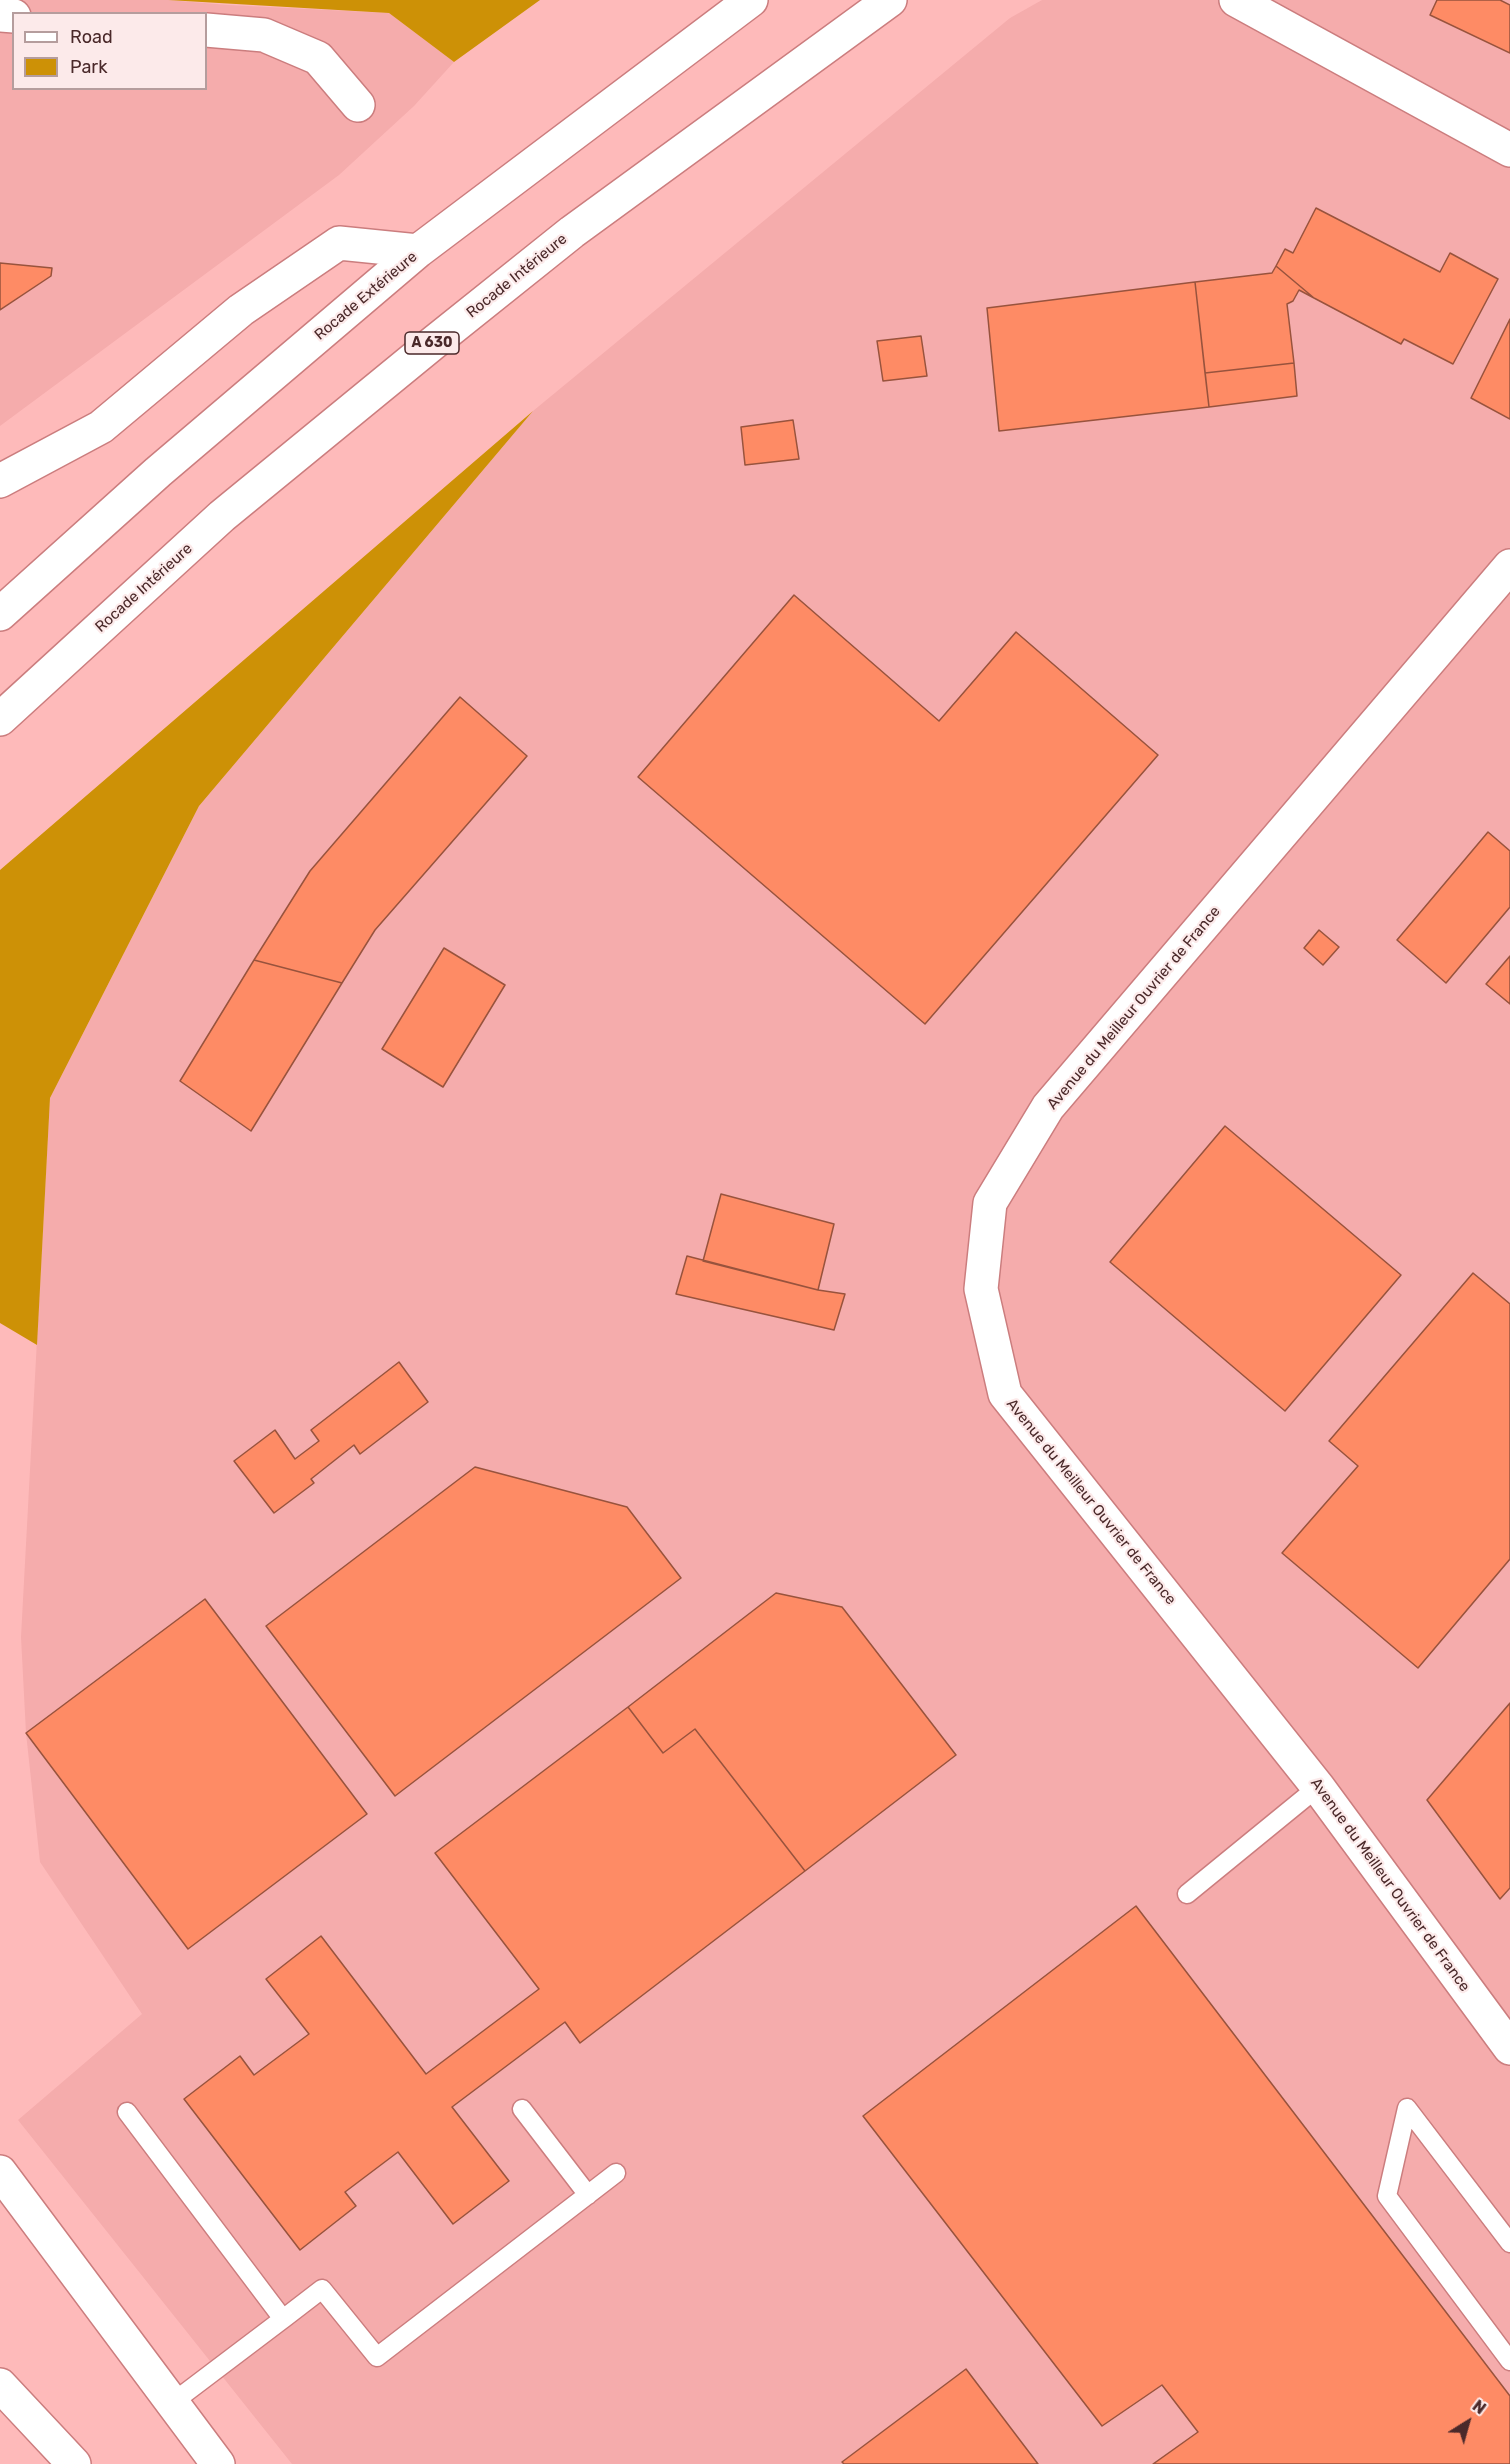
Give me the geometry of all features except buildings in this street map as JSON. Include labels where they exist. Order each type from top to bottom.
[{"type":"main road","name":"Rocade Extérieure","points":[[0,614],[158,472],[418,251],[751,0]]},
{"type":"main road","name":"Rocade Intérieure","points":[[0,719],[222,516],[432,344],[572,232],[890,0]]},
{"type":"main road","points":[[1236,0],[1510,150]]},
{"type":"main road","points":[[207,30],[264,35],[318,58],[358,105]]},
{"type":"main road","points":[[0,481],[101,427],[241,310],[339,243],[418,251]]},
{"type":"main road","name":"Avenue du Meilleur Ouvrier de France","points":[[1510,566],[1048,1107],[990,1203],[981,1289],[1005,1394],[1318,1787],[1510,2048]]},
{"type":"main road","points":[[0,2172],[218,2464]]},
{"type":"main road","points":[[0,2385],[74,2464]]},
{"type":"lane","points":[[1187,1894],[1318,1787]]},
{"type":"lane","points":[[1510,2242],[1407,2108],[1387,2196],[1510,2361]]},
{"type":"lane","points":[[522,2109],[588,2194]]},
{"type":"lane","points":[[127,2112],[283,2319]]},
{"type":"lane","points":[[172,2403],[322,2289],[377,2356],[616,2173]]},
{"type":"shaded area","points":[[0,0],[168,0],[389,13],[454,62],[414,106],[339,175],[0,426]]},
{"type":"shaded area","points":[[1042,0],[1510,0],[1510,2464],[292,2464],[18,2120],[142,2014],[40,1862],[26,1733],[21,1637],[50,1098],[199,806],[533,411],[1010,18]]},
{"type":"green space","points":[[168,0],[540,0],[454,62],[389,13]]},
{"type":"green space","points":[[533,411],[199,806],[50,1098],[37,1345],[0,1323],[0,870]]}]
